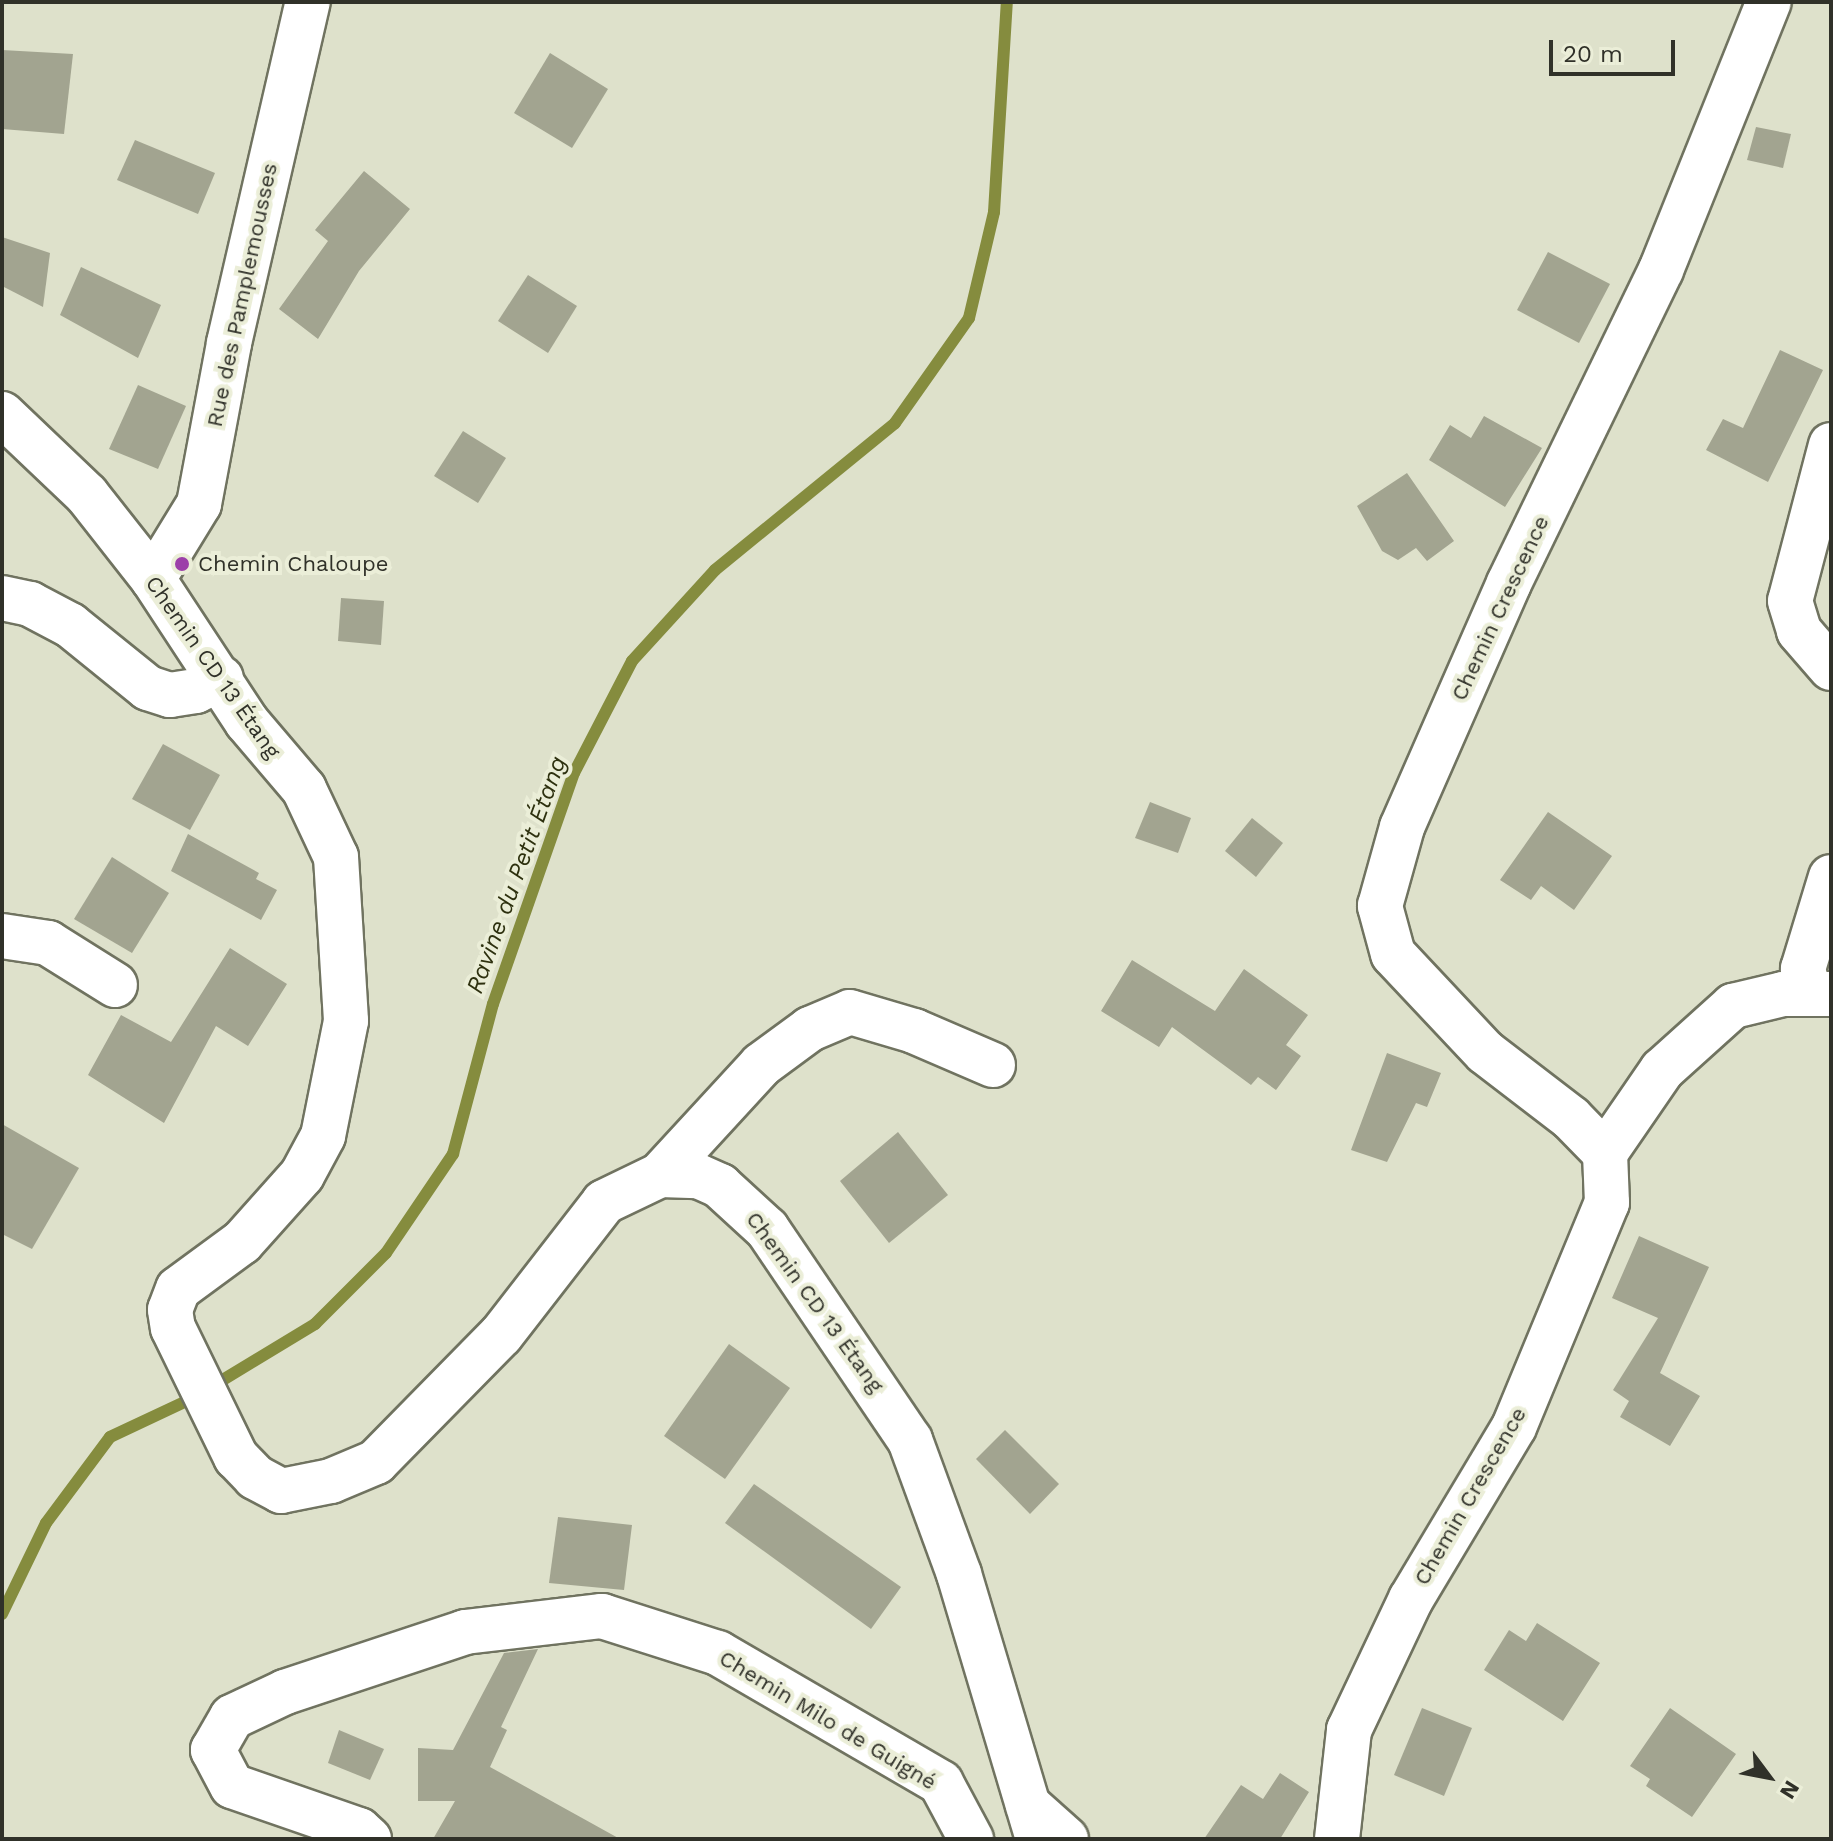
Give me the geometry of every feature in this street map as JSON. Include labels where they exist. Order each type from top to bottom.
[{"type":"street","name":"Rue des Pamplemousses","points":[[153,579],[199,504],[229,343],[308,2]]},
{"type":"street","name":"Chemin Crescence","points":[[1337,1839],[1349,1730],[1411,1599],[1514,1427],[1607,1203],[1605,1153],[1571,1118],[1485,1052],[1393,954],[1380,906],[1402,827],[1509,583],[1661,270],[1769,2]]},
{"type":"street","name":"Chemin CD 13 Étang","points":[[2,414],[87,495],[153,579],[272,756],[304,789],[336,857],[346,1021],[323,1136],[302,1175],[242,1242],[178,1289],[170,1310],[173,1328],[236,1457],[255,1477],[281,1491],[331,1481],[376,1462],[501,1335],[604,1202],[660,1175],[698,1176],[753,1213],[910,1440],[959,1574],[1033,1822]]},
{"type":"street","points":[[1831,445],[1790,601],[1799,631],[1818,659],[1831,668]]},
{"type":"street","points":[[2,598],[30,604],[70,625],[148,688],[170,695],[196,691],[221,678]]},
{"type":"street","points":[[1605,1153],[1662,1070],[1733,1006],[1820,994],[1803,969],[1831,877]]},
{"type":"street","points":[[2,936],[48,943],[115,985]]},
{"type":"street","points":[[660,1175],[761,1065],[810,1029],[850,1012],[914,1031],[993,1065]]},
{"type":"street","name":"Chemin Milo de Guigné","points":[[369,1839],[359,1830],[232,1786],[213,1750],[232,1717],[285,1692],[465,1632],[602,1616],[718,1653],[941,1783],[971,1839]]},
{"type":"street","points":[[1033,1822],[1066,1839]]},
{"type":"building","points":[[2,50],[73,54],[64,134],[2,129]]},
{"type":"building","points":[[550,53],[608,89],[572,148],[514,113]]},
{"type":"building","points":[[1756,127],[1791,134],[1783,168],[1747,160]]},
{"type":"building","points":[[135,140],[215,173],[198,214],[117,180]]},
{"type":"building","points":[[364,171],[410,209],[359,271],[318,339],[279,309],[328,241],[315,230]]},
{"type":"building","points":[[2,237],[50,253],[43,307],[2,286]]},
{"type":"building","points":[[1548,252],[1610,284],[1579,343],[1517,310]]},
{"type":"building","points":[[81,267],[161,305],[138,358],[60,315]]},
{"type":"building","points":[[528,275],[577,306],[548,353],[498,321]]},
{"type":"building","points":[[1780,350],[1823,370],[1768,482],[1706,450],[1723,419],[1743,428]]},
{"type":"building","points":[[138,385],[186,406],[158,469],[109,449]]},
{"type":"building","points":[[1484,416],[1542,448],[1505,507],[1429,460],[1450,425],[1471,438]]},
{"type":"building","points":[[463,431],[506,458],[478,503],[434,476]]},
{"type":"building","points":[[1407,473],[1454,541],[1427,561],[1416,548],[1398,560],[1382,551],[1357,506]]},
{"type":"building","points":[[341,598],[384,601],[381,645],[338,641]]},
{"type":"building","points":[[163,744],[220,775],[190,830],[132,799]]},
{"type":"building","points":[[1150,802],[1191,818],[1178,853],[1135,838]]},
{"type":"building","points":[[1548,812],[1612,856],[1574,910],[1541,886],[1531,900],[1500,880]]},
{"type":"building","points":[[1252,818],[1283,843],[1256,877],[1225,851]]},
{"type":"building","points":[[188,834],[259,873],[256,879],[277,890],[261,920],[171,871]]},
{"type":"building","points":[[112,857],[169,893],[132,953],[74,919]]},
{"type":"building","points":[[230,948],[287,984],[248,1046],[216,1026],[164,1123],[88,1075],[121,1015],[171,1042]]},
{"type":"building","points":[[1132,960],[1215,1011],[1244,969],[1308,1015],[1286,1045],[1301,1056],[1276,1090],[1258,1077],[1251,1085],[1172,1027],[1159,1047],[1101,1011]]},
{"type":"building","points":[[1387,1053],[1441,1073],[1427,1107],[1416,1103],[1387,1162],[1351,1150]]},
{"type":"building","points":[[2,1124],[79,1168],[32,1249],[2,1234]]},
{"type":"building","points":[[898,1132],[948,1195],[889,1243],[840,1181]]},
{"type":"building","points":[[1639,1236],[1709,1267],[1660,1373],[1700,1396],[1670,1446],[1620,1417],[1629,1401],[1613,1390],[1658,1318],[1612,1298]]},
{"type":"building","points":[[729,1344],[790,1388],[725,1479],[664,1436]]},
{"type":"building","points":[[1005,1430],[1059,1484],[1030,1514],[976,1459]]},
{"type":"building","points":[[754,1484],[901,1587],[871,1629],[725,1523]]},
{"type":"building","points":[[558,1517],[632,1525],[624,1590],[549,1583]]},
{"type":"building","points":[[1537,1623],[1600,1663],[1563,1721],[1484,1670],[1509,1630],[1526,1641]]},
{"type":"building","points":[[538,1649],[501,1727],[507,1730],[490,1767],[620,1839],[433,1839],[455,1801],[418,1801],[418,1748],[453,1750],[504,1653]]},
{"type":"building","points":[[1422,1708],[1472,1728],[1444,1796],[1394,1775]]},
{"type":"building","points":[[1670,1708],[1736,1754],[1692,1817],[1646,1786],[1650,1779],[1630,1766]]},
{"type":"building","points":[[339,1730],[384,1749],[370,1780],[328,1763]]},
{"type":"building","points":[[1280,1773],[1309,1792],[1280,1839],[1204,1839],[1241,1785],[1263,1799]]},
{"type":"waterway","name":"Ravine du Petit Étang","points":[[2,1614],[46,1523],[110,1437],[193,1398],[315,1324],[386,1253],[453,1154],[493,1004],[574,773],[632,661],[715,570],[895,423],[969,318],[994,212],[1007,2]]},
{"type":"place","name":"Chemin Chaloupe","points":[[182,564]]}]
